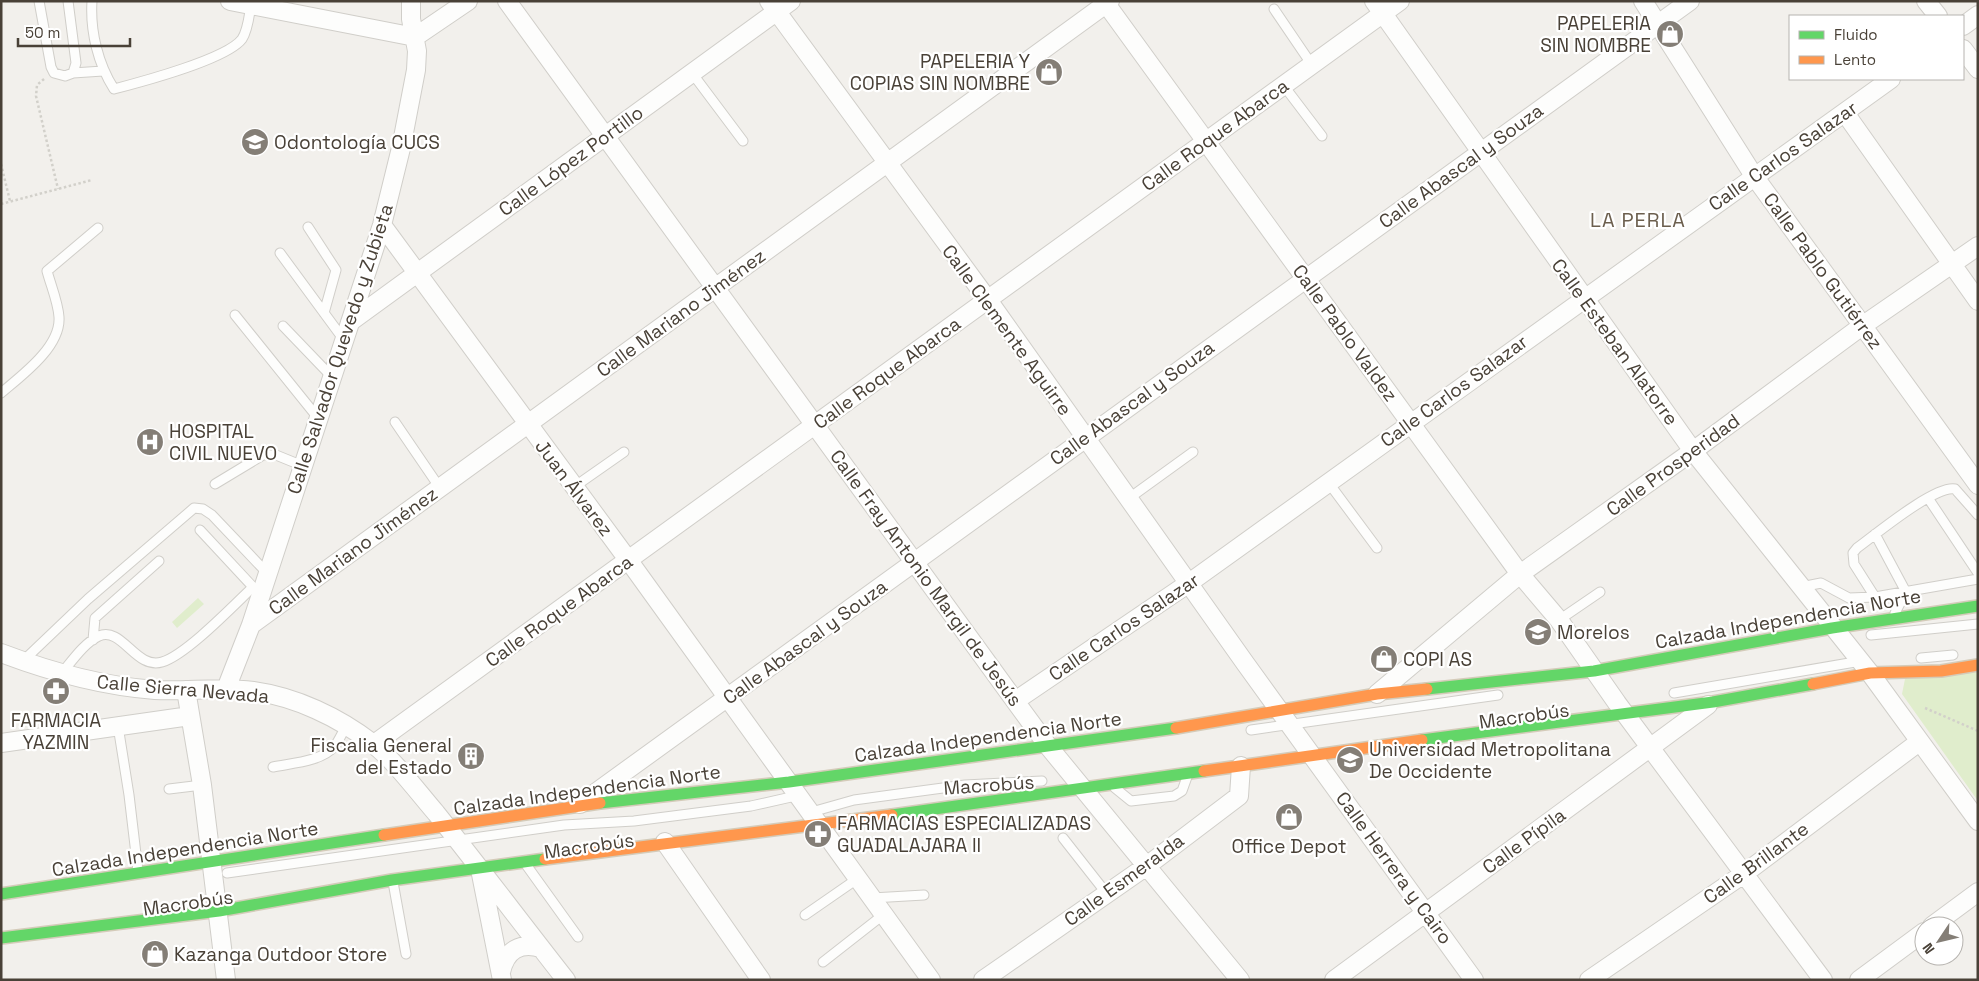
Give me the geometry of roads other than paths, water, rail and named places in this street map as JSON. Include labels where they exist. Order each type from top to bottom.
[{"type":"main road","name":"Calzada Independencia Norte","points":[[1,894],[138,874],[210,871],[447,827],[576,806],[798,790],[1055,753],[1285,718],[1377,694],[1595,677],[1845,636],[1891,619],[1978,606]]},
{"type":"main road","points":[[1,938],[217,902],[392,880],[477,865],[525,862],[665,842],[810,817],[1083,781],[1111,784],[1187,774],[1242,766],[1308,749],[1619,705],[1713,702],[1868,665],[1940,671],[1978,665]]},
{"type":"street","points":[[230,1],[415,37],[468,1]]},
{"type":"street","name":"Calle Salvador Quevedo y Zubieta","points":[[226,689],[251,625],[265,572],[303,466],[382,224],[401,148],[416,70],[411,1]]},
{"type":"street","name":"Calle Fray Antonio Margil de Jesús","points":[[507,1],[1015,701],[1055,753],[1083,781],[1240,980]]},
{"type":"street","name":"Calle López Portillo","points":[[350,322],[692,73],[772,7],[791,1]]},
{"type":"street","name":"Calle Roque Abarca","points":[[374,744],[1284,86],[1312,65],[1378,7],[1400,1]]},
{"type":"street","name":"Calle Pablo Gutiérrez","points":[[1643,1],[1754,176],[1978,485]]},
{"type":"street","name":"Calle Abascal y Souza","points":[[576,806],[1690,1]]},
{"type":"street","points":[[1926,1],[1937,15]]},
{"type":"street","name":"Calle Pablo Valdez","points":[[1107,2],[1205,142],[1520,574],[1559,620],[1595,677],[1619,705],[1745,873],[1822,980]]},
{"type":"street","name":"Calle Mariano Jiménez","points":[[251,625],[1107,2]]},
{"type":"street","name":"Calle Clemente Aguirre","points":[[772,7],[988,300],[1084,438],[1308,749]]},
{"type":"street","name":"Calle Esteban Alatorre","points":[[1378,7],[1694,451],[1801,588],[1845,636],[1868,665],[1920,742],[1978,821]]},
{"type":"street","points":[[1964,25],[1978,15]]},
{"type":"street","points":[[1964,50],[1978,69]]},
{"type":"street","name":"Calle Carlos Salazar","points":[[1015,701],[1189,583],[1410,422],[1890,80]]},
{"type":"street","points":[[1844,113],[1978,301]]},
{"type":"street","name":"Juan Álvarez","points":[[382,224],[728,698],[798,790],[810,817],[931,980]]},
{"type":"street","name":"Calle Prosperidad","points":[[1377,694],[1520,574],[1694,451],[1862,326],[1978,246]]},
{"type":"street","name":"Calle Sierra Nevada","points":[[1,653],[61,674],[125,687],[186,690],[226,689],[276,696],[315,709],[346,726],[374,744],[447,827],[566,980]]},
{"type":"street","points":[[186,690],[202,785],[210,871],[217,902],[226,980]]},
{"type":"street","name":"Calle Pípila","points":[[1334,980],[1713,702]]},
{"type":"street","points":[[1,742],[190,716]]},
{"type":"street","name":"Calle Brillante","points":[[1589,980],[1745,873],[1920,742]]},
{"type":"street","name":"Calle Herrera y Cairo","points":[[1308,749],[1474,980]]},
{"type":"street","name":"Calle Esmeralda","points":[[983,980],[1148,865],[1239,796],[1242,766]]},
{"type":"street","points":[[665,842],[761,980]]},
{"type":"street","points":[[477,865],[502,976]]},
{"type":"street","points":[[1946,916],[1978,892]]},
{"type":"street","points":[[1859,980],[1914,939]]},
{"type":"street","points":[[502,976],[504,961],[510,952],[520,946],[530,945],[541,948]]},
{"type":"lane","points":[[39,1],[54,73],[65,76],[73,73],[103,72]]},
{"type":"lane","points":[[68,1],[76,63],[73,73]]},
{"type":"lane","points":[[92,1],[93,26],[103,72],[114,89],[183,69],[234,46],[245,34],[251,5]]},
{"type":"lane","points":[[1274,8],[1312,65]]},
{"type":"lane","points":[[692,73],[743,141]]},
{"type":"lane","points":[[1284,86],[1322,136]]},
{"type":"lane","points":[[308,227],[336,270],[324,313]]},
{"type":"lane","points":[[1,393],[46,353],[58,327],[59,317],[47,271],[98,228]]},
{"type":"lane","points":[[280,253],[344,340]]},
{"type":"lane","points":[[235,315],[319,418]]},
{"type":"lane","points":[[283,326],[332,378]]},
{"type":"lane","points":[[395,422],[440,488]]},
{"type":"lane","points":[[574,487],[624,452]]},
{"type":"lane","points":[[1128,499],[1193,452]]},
{"type":"lane","points":[[215,484],[263,455],[276,455],[303,466]]},
{"type":"lane","points":[[1328,482],[1377,548]]},
{"type":"lane","points":[[1875,596],[1852,558],[1857,548],[1943,489],[1955,489],[1978,515]]},
{"type":"lane","points":[[1928,498],[1978,573]]},
{"type":"lane","points":[[23,661],[88,599],[194,508],[203,508],[212,515],[265,572],[253,587],[179,654],[161,663],[148,662],[110,635],[101,635],[93,640],[61,674]]},
{"type":"lane","points":[[200,530],[253,587]]},
{"type":"lane","points":[[1875,534],[1906,592]]},
{"type":"lane","points":[[93,640],[95,618],[159,561]]},
{"type":"lane","points":[[1801,588],[1821,583],[1849,598],[1906,592],[1978,579]]},
{"type":"lane","points":[[1559,620],[1600,592]]},
{"type":"lane","points":[[1891,619],[1906,592]]},
{"type":"lane","points":[[1845,636],[1978,624]]},
{"type":"lane","points":[[1913,658],[1960,654]]},
{"type":"lane","points":[[1666,695],[1868,665]]},
{"type":"lane","points":[[1595,677],[1620,676]]},
{"type":"lane","name":"Macrobús","points":[[1241,731],[1285,718],[1503,694]]},
{"type":"lane","points":[[118,726],[133,794],[138,874]]},
{"type":"lane","points":[[273,767],[319,757],[335,745],[346,726]]},
{"type":"lane","name":"Macrobús","points":[[1355,739],[1452,726]]},
{"type":"lane","name":"Macrobús","points":[[869,781],[987,765]]},
{"type":"lane","points":[[1111,784],[1126,799],[1134,801],[1178,795],[1182,792],[1187,774]]},
{"type":"lane","name":"Macrobús","points":[[810,817],[854,800],[965,785],[1054,780],[1083,781]]},
{"type":"lane","points":[[169,789],[202,785]]},
{"type":"lane","name":"Macrobús","points":[[210,871],[458,841],[564,825],[634,821],[751,806],[798,790]]},
{"type":"lane","name":"Macrobús","points":[[293,888],[477,865],[763,822]]},
{"type":"lane","points":[[1064,838],[1107,894]]},
{"type":"lane","points":[[525,862],[578,937]]},
{"type":"lane","points":[[805,915],[857,879]]},
{"type":"lane","points":[[392,880],[406,954]]},
{"type":"lane","points":[[871,898],[924,895]]},
{"type":"lane","points":[[823,962],[883,915]]},
{"type":"lane","points":[[1,929],[80,918]]},
{"type":"place","name":"PAPELERIA SIN NOMBRE","points":[[1670,34]]},
{"type":"place","name":"PAPELERIA Y COPIAS SIN NOMBRE","points":[[1049,72]]},
{"type":"place","name":"Odontología CUCS","points":[[255,142]]},
{"type":"place","name":"HOSPITAL CIVIL NUEVO","points":[[150,442]]},
{"type":"place","name":"Morelos","points":[[1538,632]]},
{"type":"place","name":"COPI AS","points":[[1384,659]]},
{"type":"place","name":"FARMACIA YAZMIN","points":[[56,691]]},
{"type":"place","name":"Fiscalia General del Estado","points":[[471,756]]},
{"type":"place","name":"Universidad Metropolitana De Occidente","points":[[1350,760]]},
{"type":"place","name":"Office Depot","points":[[1289,817]]},
{"type":"place","name":"FARMACIAS ESPECIALIZADAS GUADALAJARA II","points":[[818,834]]},
{"type":"place","name":"Kazanga Outdoor Store","points":[[155,954]]},
{"type":"district","name":"LA PERLA","points":[[1638,220]]}]
